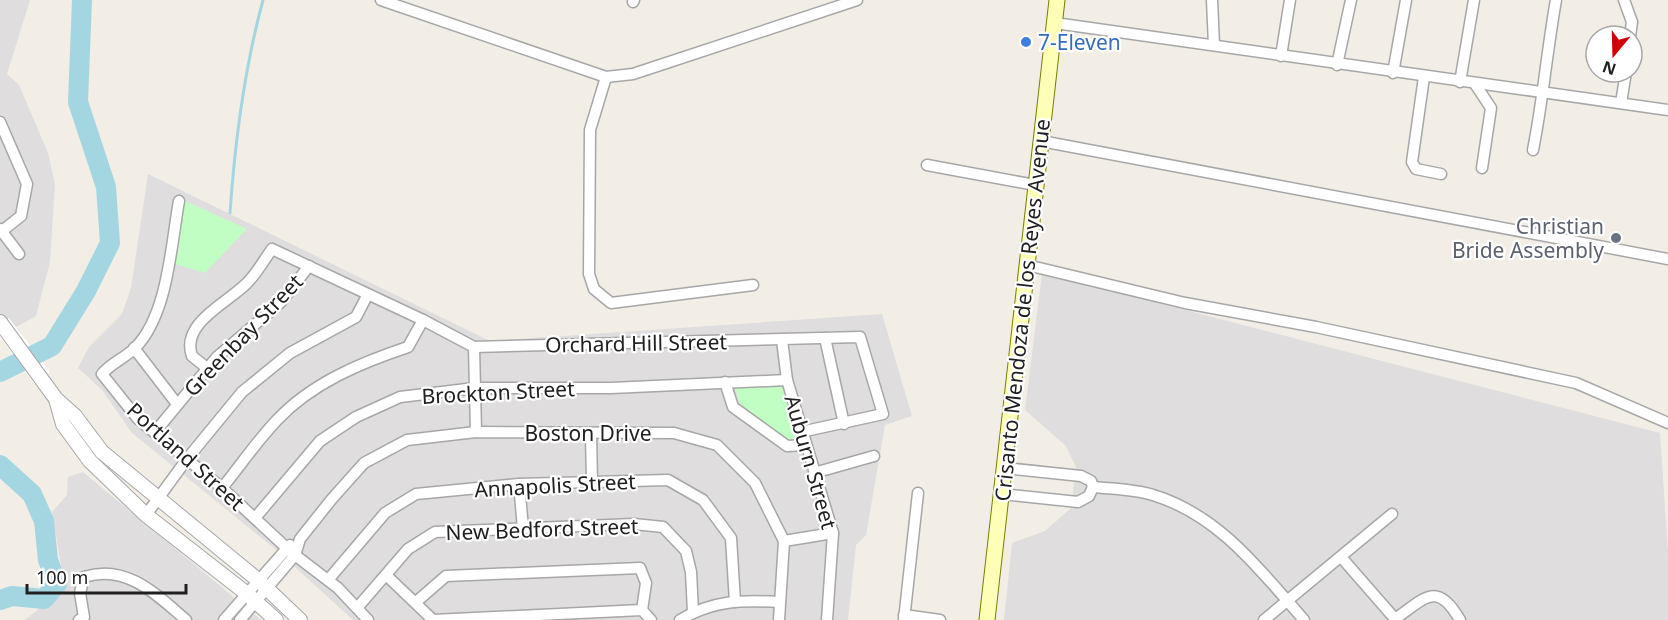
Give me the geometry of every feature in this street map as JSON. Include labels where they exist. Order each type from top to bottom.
[{"type":"main road","name":"Crisanto Mendoza de los Reyes Avenue","points":[[987,620],[1035,185],[1058,0]]},
{"type":"street","points":[[381,0],[408,5],[606,77],[633,74],[857,0]]},
{"type":"street","points":[[1212,0],[1214,45]]},
{"type":"street","points":[[1281,56],[1290,0]]},
{"type":"street","points":[[1337,65],[1351,0]]},
{"type":"street","points":[[1394,73],[1406,0]]},
{"type":"street","points":[[1460,82],[1474,0]]},
{"type":"street","points":[[1533,150],[1544,93],[1548,43],[1556,0]]},
{"type":"street","points":[[1624,0],[1632,24]]},
{"type":"street","points":[[1055,23],[1337,65],[1668,110]]},
{"type":"street","points":[[606,77],[590,130],[590,274],[594,288],[611,303],[753,285]]},
{"type":"street","points":[[1424,77],[1412,162],[1416,169],[1441,174]]},
{"type":"street","points":[[1474,84],[1491,108],[1482,168]]},
{"type":"street","points":[[1621,103],[1624,84]]},
{"type":"street","points":[[0,122],[4,144],[27,184],[26,200],[21,216],[1,230],[19,254]]},
{"type":"street","points":[[1041,141],[1668,259]]},
{"type":"street","points":[[927,165],[1035,185]]},
{"type":"street","name":"Portland Street","points":[[179,201],[162,295],[146,333],[134,348],[102,374],[138,419],[222,488],[285,547],[328,580],[368,620]]},
{"type":"street","name":"Orchard Hill Street","points":[[207,368],[192,356],[190,342],[193,333],[206,318],[248,282],[272,249],[423,320],[474,347],[860,338],[883,414],[801,432]]},
{"type":"street","points":[[1027,265],[1185,303],[1316,327],[1576,383],[1668,423]]},
{"type":"street","name":"Greenbay Street","points":[[155,432],[207,368],[281,302],[309,266]]},
{"type":"street","points":[[146,515],[187,459],[242,392],[290,353],[356,317],[368,294]]},
{"type":"street","points":[[222,488],[277,420],[313,390],[360,363],[408,347],[423,320]]},
{"type":"street","points":[[1,323],[56,399],[75,416],[102,452],[262,583],[300,620]]},
{"type":"street","points":[[825,338],[844,424]]},
{"type":"street","name":"Auburn Street","points":[[782,340],[787,380],[833,533],[827,620]]},
{"type":"street","points":[[474,347],[476,432]]},
{"type":"street","points":[[134,348],[177,404]]},
{"type":"street","name":"Brockton Street","points":[[255,518],[320,441],[356,417],[400,397],[475,388],[611,388],[787,380]]},
{"type":"street","points":[[725,382],[734,407],[787,446],[805,445]]},
{"type":"street","points":[[56,399],[63,424],[90,461],[146,515],[276,620]]},
{"type":"street","name":"Boston Drive","points":[[300,539],[364,463],[407,440],[476,432],[674,433],[717,445],[755,483],[784,541]]},
{"type":"street","points":[[591,433],[592,483]]},
{"type":"street","points":[[814,473],[874,456]]},
{"type":"street","points":[[1002,494],[1078,502],[1089,496],[1093,487],[1091,481],[1081,476],[1005,468]]},
{"type":"street","name":"Annapolis Street","points":[[328,580],[385,513],[416,494],[519,484],[668,480],[703,500],[731,538],[735,602]]},
{"type":"street","points":[[519,484],[523,528]]},
{"type":"street","points":[[1093,487],[1152,495],[1193,511],[1220,529],[1304,620]]},
{"type":"street","points":[[918,493],[904,617],[940,620]]},
{"type":"street","points":[[1264,620],[1392,514]]},
{"type":"street","name":"New Bedford Street","points":[[357,608],[408,549],[435,532],[634,524],[663,527],[686,551],[691,572],[693,612]]},
{"type":"street","points":[[779,620],[784,541],[833,533]]},
{"type":"street","points":[[262,583],[295,555],[300,539]]},
{"type":"street","points":[[224,620],[262,583],[285,547],[300,539]]},
{"type":"street","points":[[1341,557],[1395,620],[1429,596],[1440,596],[1447,600],[1460,620]]},
{"type":"street","points":[[416,602],[446,576],[640,568],[646,583],[642,610]]},
{"type":"street","points":[[84,619],[80,593],[84,577],[105,574],[123,576],[149,587],[186,620]]},
{"type":"street","points":[[386,574],[433,620],[642,610]]},
{"type":"street","points":[[240,620],[250,597]]},
{"type":"street","points":[[680,620],[705,606],[735,602],[779,602]]},
{"type":"street","points":[[642,610],[651,620]]},
{"type":"shaded area","points":[[0,0],[30,0],[7,74],[19,85],[48,153],[55,184],[50,262],[36,316],[0,336]]},
{"type":"shaded area","points":[[148,174],[490,341],[882,314],[912,416],[885,425],[866,535],[856,545],[848,620],[353,620],[274,548],[132,433],[102,390],[78,368],[89,347],[122,314],[131,288]]},
{"type":"shaded area","points":[[1042,273],[1660,433],[1668,553],[1668,620],[1004,620],[1012,543],[1045,531],[1071,508],[1076,467],[1066,446],[1025,410]]},
{"type":"shaded area","points":[[83,472],[261,620],[25,620],[65,588],[52,512],[67,495],[68,477]]},
{"type":"green space","points":[[183,200],[247,229],[205,273],[172,263]]},
{"type":"green space","points":[[781,385],[799,438],[788,440],[739,403],[736,388]]},
{"type":"pier","points":[[9,318],[50,372],[34,383],[0,337],[0,325]]},
{"type":"waterway","points":[[0,372],[52,346],[86,291],[110,243],[106,187],[78,102],[82,0]]},
{"type":"waterway","points":[[230,213],[241,105],[263,0]]},
{"type":"waterway","points":[[0,465],[32,494],[44,521],[48,560],[57,584],[44,599],[12,596],[0,600]]},
{"type":"place","name":"7-Eleven","points":[[1026,42]]},
{"type":"place","name":"Christian Bride Assembly","points":[[1616,238]]}]
